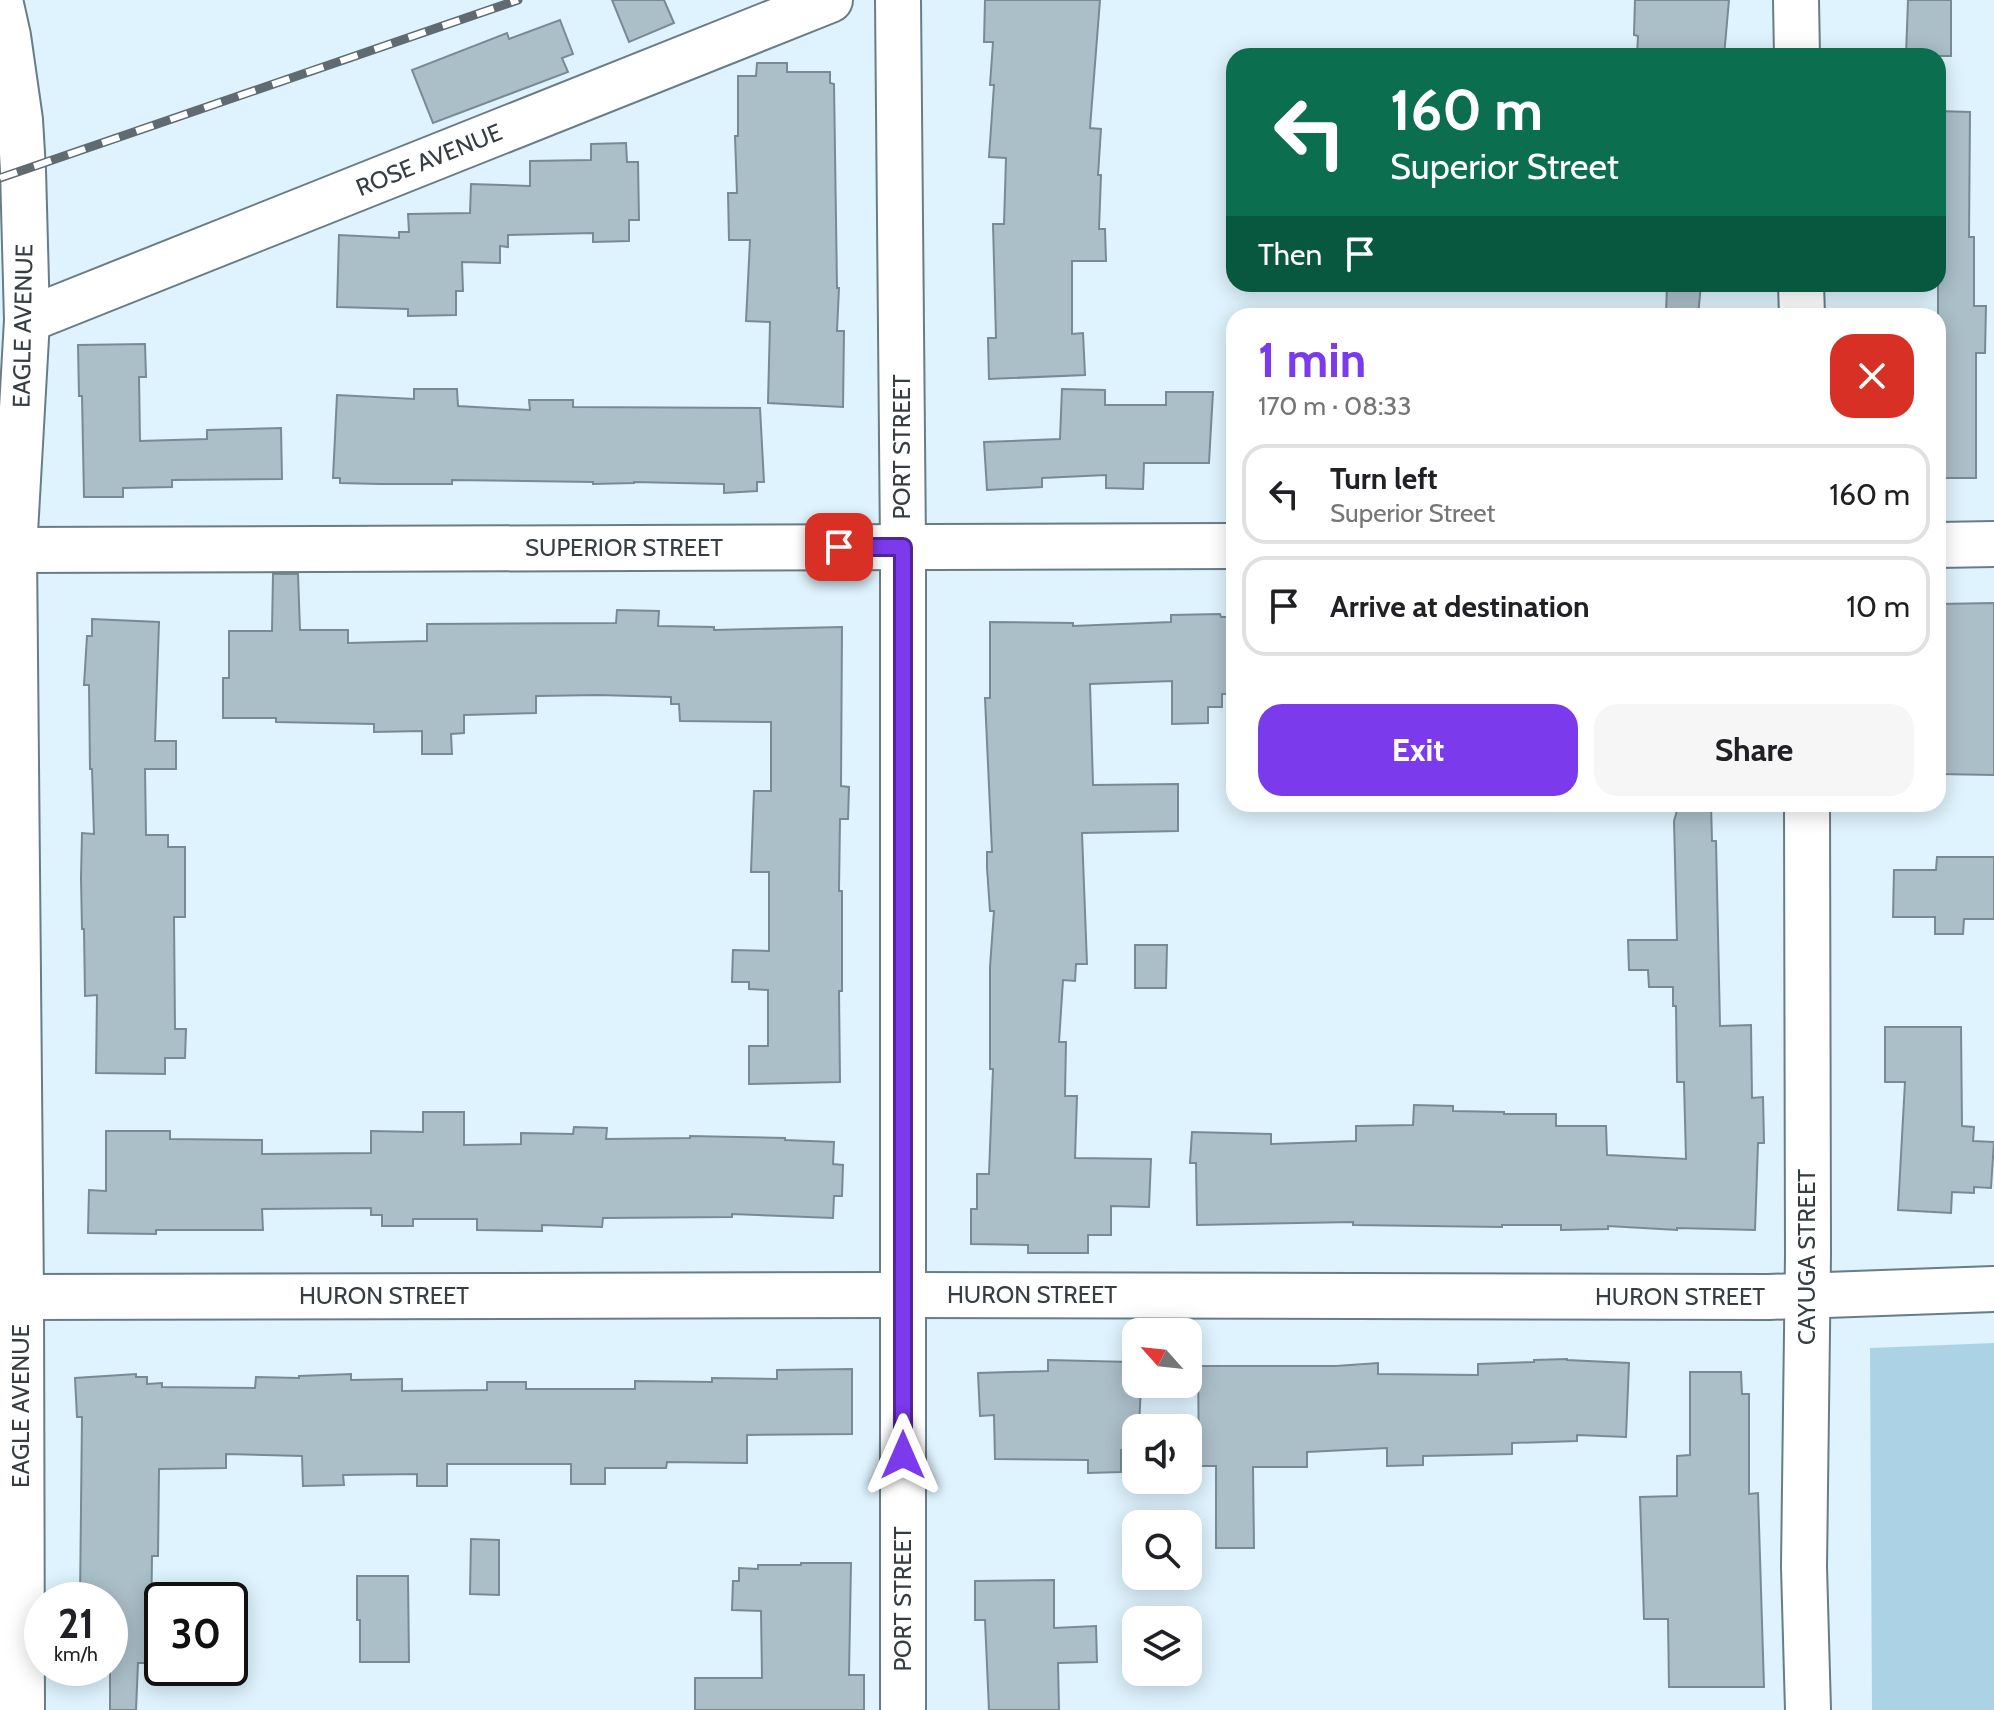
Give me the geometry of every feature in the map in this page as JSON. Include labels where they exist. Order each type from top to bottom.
[{"type":"street","name":"EAGLE AVENUE","points":[[0,0],[20,120],[27,320],[14,550],[22,1710]]},
{"type":"street","name":"ROSE AVENUE","points":[[27,320],[830,0]]},
{"type":"street","name":"PORT STREET","points":[[898,0],[903,547],[903,1710]]},
{"type":"street","points":[[1796,0],[1797,48]]},
{"type":"street","points":[[1946,545],[1994,544]]},
{"type":"street","name":"SUPERIOR STREET","points":[[14,550],[1226,546]]},
{"type":"street","name":"CAYUGA STREET","points":[[1807,812],[1808,1297],[1804,1567],[1808,1710]]},
{"type":"street","name":"HURON STREET","points":[[21,1297],[1808,1297],[1994,1289]]},
{"type":"shaded area","points":[[1994,1343],[1994,1710],[1872,1710],[1870,1348]]},
{"type":"building","points":[[612,0],[664,0],[674,23],[629,42]]},
{"type":"building","points":[[985,0],[1100,0],[1090,128],[1101,129],[1099,229],[1105,229],[1106,261],[1072,261],[1072,334],[1083,333],[1085,375],[989,379],[988,338],[996,338],[993,224],[1004,224],[1006,158],[989,157],[994,85],[990,85],[993,42],[984,42]]},
{"type":"building","points":[[1635,0],[1729,0],[1725,48],[1637,48],[1638,36],[1634,35]]},
{"type":"building","points":[[1908,0],[1951,0],[1951,56],[1946,56],[1946,48],[1906,48]]},
{"type":"building","points":[[560,20],[573,54],[562,58],[568,72],[433,123],[412,70],[507,33],[509,39]]},
{"type":"building","points":[[757,63],[787,63],[787,72],[830,72],[830,83],[834,84],[839,288],[837,331],[844,331],[843,407],[768,403],[770,322],[746,321],[750,240],[729,240],[728,193],[737,193],[735,136],[738,136],[738,76],[756,76]]},
{"type":"building","points":[[1946,111],[1970,112],[1969,237],[1974,237],[1974,306],[1986,306],[1985,353],[1976,353],[1976,478],[1946,478],[1946,308],[1938,308],[1938,292],[1946,292]]},
{"type":"building","points":[[626,143],[627,162],[638,162],[639,220],[629,220],[629,241],[593,242],[593,233],[508,235],[508,247],[500,246],[500,263],[462,262],[463,291],[456,291],[456,315],[408,316],[408,309],[337,307],[339,235],[399,238],[399,232],[409,232],[408,214],[470,213],[471,184],[530,186],[530,161],[591,160],[591,144]]},
{"type":"building","points":[[1667,292],[1700,292],[1699,308],[1666,308]]},
{"type":"building","points":[[145,344],[146,377],[139,377],[140,441],[207,439],[207,430],[281,428],[282,479],[172,480],[172,487],[123,488],[123,497],[84,497],[78,345]]},
{"type":"building","points":[[414,389],[457,389],[458,406],[530,410],[529,400],[573,400],[573,407],[760,408],[764,482],[757,482],[757,491],[724,493],[724,484],[452,480],[452,484],[380,484],[340,483],[340,478],[333,478],[337,395],[414,399]]},
{"type":"building","points":[[1062,389],[1105,390],[1105,405],[1166,405],[1166,392],[1213,392],[1209,463],[1144,463],[1143,489],[1106,488],[1106,475],[1042,478],[1042,487],[987,490],[984,442],[1060,439]]},
{"type":"building","points":[[273,574],[298,574],[300,630],[348,630],[348,643],[427,641],[427,624],[616,623],[617,610],[659,611],[658,626],[714,627],[714,630],[842,627],[841,786],[849,787],[848,819],[840,819],[840,1082],[749,1084],[749,1046],[768,1046],[768,990],[749,989],[749,982],[732,982],[733,950],[769,951],[769,872],[751,872],[754,791],[771,791],[771,722],[680,721],[679,704],[671,704],[671,697],[536,696],[536,713],[464,715],[464,733],[451,734],[452,754],[422,754],[422,731],[374,732],[374,724],[223,718],[223,678],[229,678],[229,631],[272,631]]},
{"type":"building","points":[[1994,603],[1994,775],[1946,774],[1946,604]]},
{"type":"building","points":[[1220,614],[1226,617],[1226,694],[1222,694],[1222,707],[1208,707],[1208,723],[1172,724],[1172,681],[1090,684],[1093,785],[1178,784],[1178,831],[1082,833],[1087,964],[1076,964],[1075,981],[1063,980],[1059,1042],[1066,1042],[1065,1096],[1077,1096],[1075,1158],[1151,1159],[1149,1207],[1111,1206],[1111,1235],[1088,1235],[1088,1253],[1028,1253],[1028,1245],[971,1244],[971,1209],[977,1209],[977,1174],[989,1174],[993,1069],[990,1069],[990,967],[994,911],[990,911],[987,868],[987,852],[992,852],[985,698],[990,698],[990,622],[1073,623],[1073,626],[1171,622],[1171,615]]},
{"type":"building","points":[[92,619],[159,622],[155,741],[176,741],[176,769],[145,769],[146,835],[168,835],[168,847],[185,847],[185,917],[174,917],[175,1029],[186,1029],[185,1058],[165,1058],[165,1074],[96,1073],[97,995],[85,996],[81,878],[82,833],[94,834],[89,685],[84,685],[87,636],[92,636]]},
{"type":"building","points":[[1677,812],[1711,812],[1712,841],[1716,841],[1720,1026],[1751,1025],[1752,1098],[1763,1097],[1764,1143],[1758,1143],[1755,1230],[1608,1226],[1608,1229],[1561,1230],[1561,1225],[1353,1225],[1353,1222],[1197,1225],[1196,1163],[1190,1163],[1192,1132],[1271,1134],[1271,1144],[1356,1141],[1356,1126],[1413,1125],[1414,1105],[1453,1106],[1453,1111],[1556,1114],[1556,1126],[1606,1126],[1607,1155],[1686,1159],[1684,1082],[1677,1082],[1673,987],[1649,987],[1648,970],[1629,970],[1628,940],[1677,940],[1674,821]]},
{"type":"building","points":[[1937,857],[1994,857],[1994,919],[1964,919],[1963,934],[1935,934],[1935,917],[1893,917],[1894,870],[1936,870]]},
{"type":"building","points":[[1135,945],[1167,945],[1166,988],[1135,988]]},
{"type":"building","points":[[1885,1027],[1961,1027],[1962,1126],[1974,1127],[1973,1141],[1994,1142],[1991,1188],[1974,1187],[1974,1193],[1952,1192],[1951,1213],[1898,1210],[1905,1082],[1885,1082]]},
{"type":"building","points":[[423,1112],[464,1112],[464,1145],[521,1144],[521,1133],[573,1134],[574,1127],[607,1128],[606,1139],[690,1136],[834,1142],[833,1164],[843,1165],[842,1196],[834,1196],[833,1218],[732,1214],[732,1217],[603,1218],[602,1227],[542,1225],[542,1231],[477,1230],[477,1219],[413,1219],[413,1226],[382,1226],[382,1215],[371,1215],[371,1208],[262,1209],[263,1230],[88,1233],[89,1190],[106,1191],[106,1131],[170,1131],[170,1139],[262,1140],[262,1154],[371,1153],[371,1131],[423,1132]]},
{"type":"building","points":[[1048,1360],[1122,1362],[1122,1398],[1140,1398],[1140,1414],[1122,1414],[1121,1472],[1088,1473],[1088,1460],[995,1459],[994,1415],[980,1416],[978,1373],[1048,1371]]},
{"type":"building","points":[[1534,1360],[1629,1363],[1626,1437],[1577,1435],[1577,1441],[1512,1443],[1512,1454],[1423,1456],[1423,1465],[1387,1466],[1387,1448],[1307,1452],[1307,1467],[1253,1467],[1254,1548],[1216,1548],[1216,1466],[1202,1466],[1202,1414],[1198,1414],[1198,1398],[1202,1398],[1202,1366],[1378,1363],[1378,1374],[1478,1375],[1478,1364]]},
{"type":"building","points":[[852,1369],[852,1434],[747,1435],[747,1463],[667,1462],[666,1468],[605,1468],[605,1484],[571,1484],[571,1464],[447,1464],[447,1486],[417,1486],[417,1474],[343,1475],[344,1485],[303,1486],[302,1456],[226,1454],[226,1468],[159,1469],[158,1556],[152,1556],[152,1582],[144,1582],[144,1663],[138,1663],[136,1710],[110,1710],[110,1686],[128,1686],[128,1582],[80,1582],[82,1417],[77,1417],[75,1378],[136,1374],[136,1377],[147,1377],[147,1384],[162,1383],[162,1387],[255,1388],[256,1377],[351,1374],[351,1380],[402,1379],[402,1391],[487,1390],[487,1382],[526,1382],[526,1389],[635,1389],[635,1381],[777,1379],[777,1370]]},
{"type":"building","points":[[1690,1372],[1741,1372],[1742,1394],[1749,1394],[1749,1494],[1758,1493],[1764,1687],[1669,1687],[1668,1619],[1644,1619],[1640,1497],[1677,1496],[1677,1456],[1690,1455]]},
{"type":"building","points":[[471,1539],[499,1540],[499,1595],[470,1594]]},
{"type":"building","points":[[851,1563],[849,1675],[864,1675],[864,1710],[695,1710],[695,1678],[762,1678],[761,1611],[732,1610],[733,1581],[739,1581],[739,1568],[758,1569],[758,1565]]},
{"type":"building","points":[[357,1576],[408,1576],[409,1662],[360,1662]]},
{"type":"building","points":[[1054,1580],[1054,1628],[1096,1626],[1097,1662],[1058,1663],[1059,1710],[989,1710],[985,1620],[975,1620],[975,1581]]},
{"type":"railway","points":[[0,178],[518,0]]},
{"type":"route","points":[[839,547],[903,547],[903,1455]]}]
